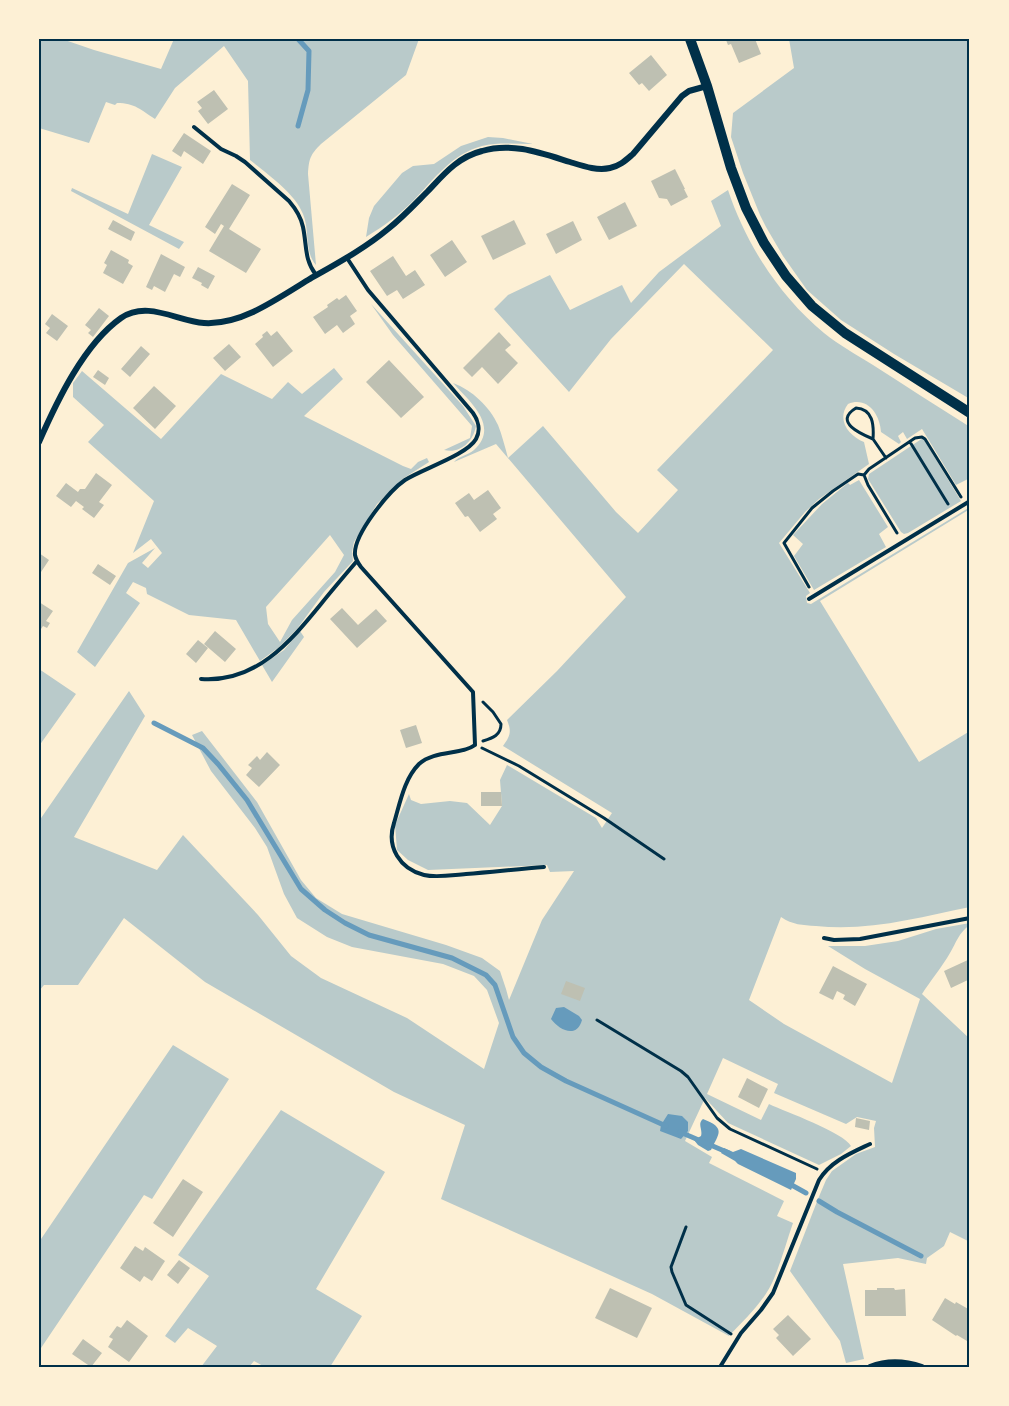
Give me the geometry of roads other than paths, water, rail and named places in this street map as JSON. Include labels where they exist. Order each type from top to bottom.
[{"type":"street","points":[[690,39],[746,208],[764,243],[786,276],[812,306],[845,333],[970,413]]},
{"type":"street","points":[[39,442],[67,385],[84,359],[103,333],[130,312],[154,311],[184,320],[205,322],[222,322],[242,317],[272,303],[347,258],[380,235],[446,171],[470,154],[487,149],[523,148],[591,168],[612,168],[633,154],[682,96],[689,91],[706,86]]},
{"type":"street","points":[[870,1367],[897,1361],[922,1367]]},
{"type":"lane","points":[[194,127],[221,149],[245,162],[289,201],[303,225],[308,262],[317,275]]},
{"type":"lane","points":[[347,258],[368,290],[473,412],[478,427],[476,439],[469,447],[406,479],[392,491],[361,534],[356,549],[357,561],[472,692],[475,744],[469,749],[440,754],[422,762],[411,773],[391,833],[392,843],[397,858],[405,866],[432,876],[544,867]]},
{"type":"lane","points":[[809,599],[970,501]]},
{"type":"lane","points":[[201,679],[220,679],[239,674],[278,652],[302,628],[357,561]]},
{"type":"lane","points":[[824,938],[861,939],[970,918]]},
{"type":"lane","points":[[720,1367],[750,1320],[773,1293],[819,1180],[832,1165],[870,1144]]},
{"type":"water","points":[[564,1007],[582,1020],[580,1026],[572,1031],[563,1029],[551,1019],[556,1008]]},
{"type":"water","points":[[668,1114],[682,1116],[688,1122],[688,1131],[681,1139],[660,1131]]},
{"type":"water","points":[[703,1119],[715,1125],[719,1132],[711,1150],[708,1151],[694,1140],[701,1136],[700,1123]]},
{"type":"water","points":[[724,1148],[733,1152],[741,1149],[796,1173],[791,1190],[738,1164],[721,1153]]},
{"type":"waterway","points":[[298,39],[309,51],[308,90],[298,126]]},
{"type":"waterway","points":[[154,723],[203,748],[218,764],[247,800],[301,889],[325,910],[369,935],[452,958],[486,975],[495,985],[513,1037],[524,1053],[541,1067],[566,1081],[666,1126]]},
{"type":"waterway","points":[[680,1132],[729,1153]]},
{"type":"waterway","points":[[788,1183],[806,1193]]},
{"type":"waterway","points":[[819,1201],[921,1256]]}]
